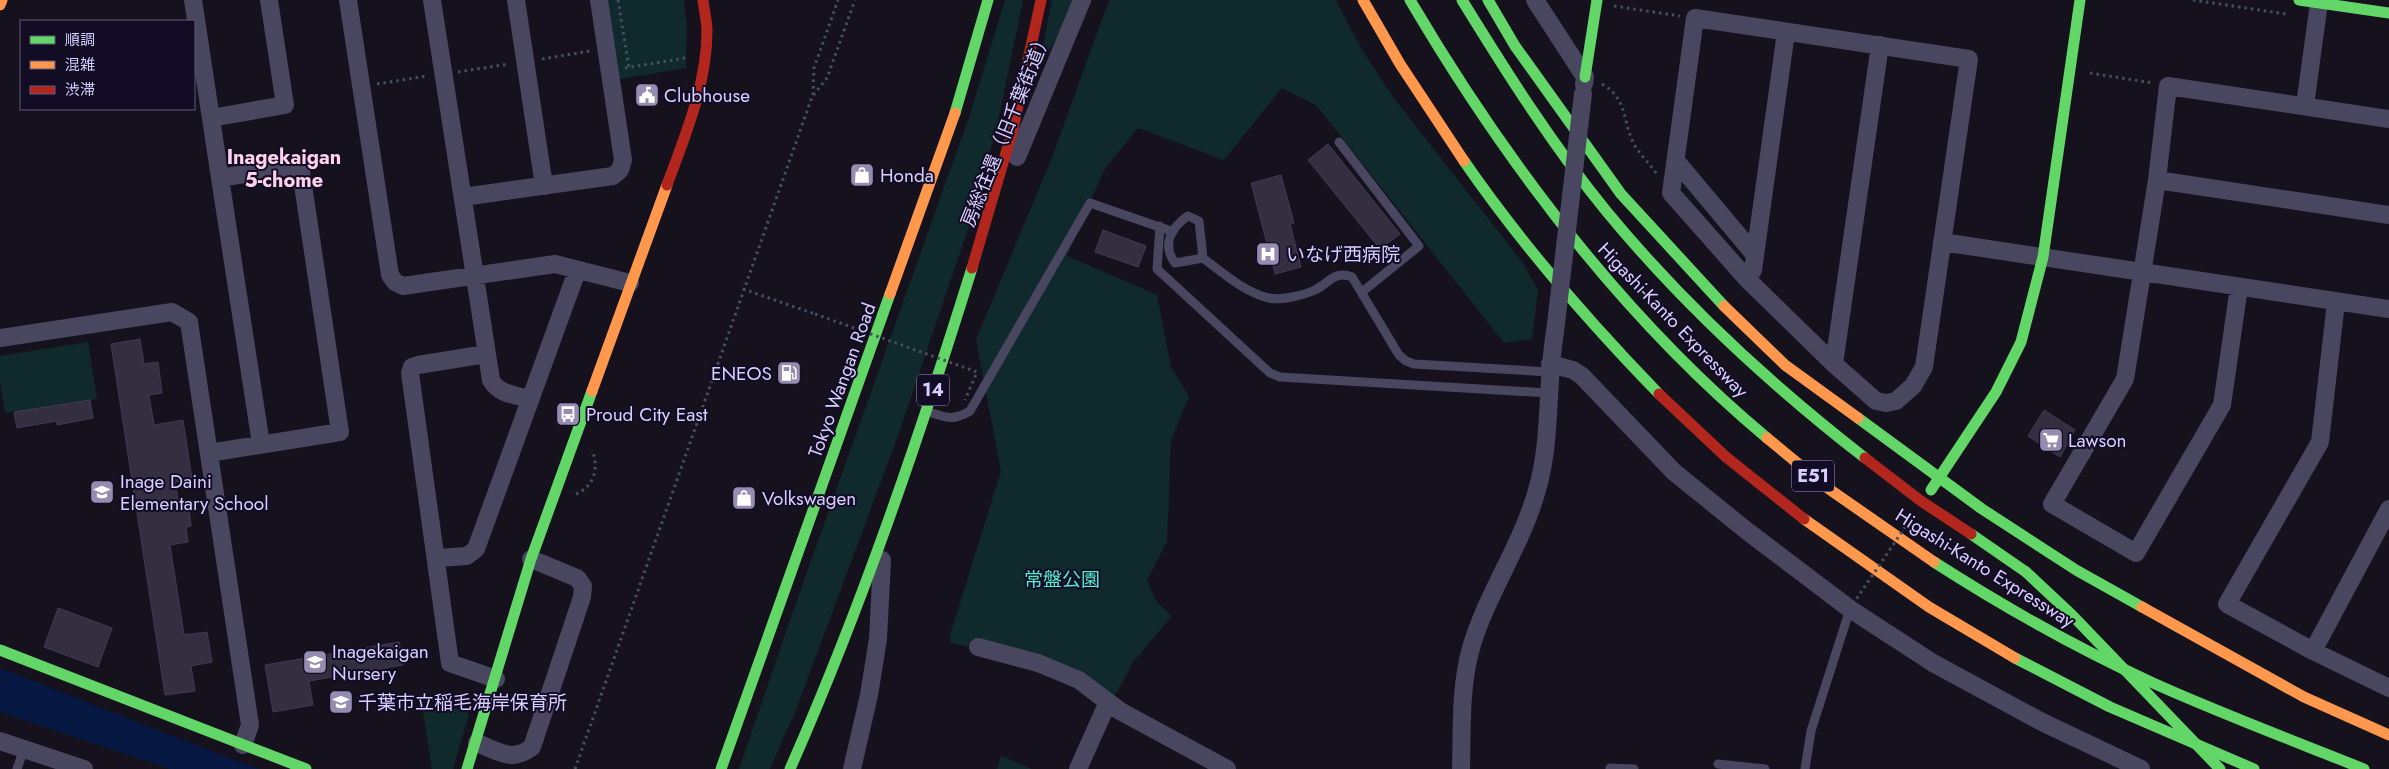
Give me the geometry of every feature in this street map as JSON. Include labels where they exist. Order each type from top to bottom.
[{"type":"main road","points":[[0,5],[2,0]]},
{"type":"main road","points":[[467,769],[477,743],[531,559],[691,119],[701,82],[707,31],[703,0]]},
{"type":"main road","name":"Tokyo Wangan Road","points":[[721,769],[955,113],[988,0]]},
{"type":"main road","name":"14","points":[[790,769],[839,650],[883,535],[927,411],[971,273],[1005,155],[1024,82],[1041,0]]},
{"type":"main road","name":"E51","points":[[1363,0],[1392,52],[1430,113],[1473,176],[1519,236],[1618,353],[1728,458],[1787,506],[1845,549],[1909,594],[1970,632],[2081,693],[2146,724],[2254,769]]},
{"type":"main road","name":"Higashi-Kanto Expressway","points":[[1410,0],[1465,91],[1550,210],[1596,267],[1696,374],[1753,427],[1805,470],[1935,563],[2088,652],[2150,682],[2364,769]]},
{"type":"main road","points":[[1462,0],[1496,56],[1571,165],[1608,213],[1691,305],[1770,380],[1922,502],[2009,558],[2026,572],[2072,615],[2220,769]]},
{"type":"main road","points":[[1488,0],[1514,46],[1622,194],[1705,288],[1785,365],[1982,509],[2076,570],[2304,696],[2389,735]]},
{"type":"main road","points":[[1589,84],[1597,0]]},
{"type":"main road","points":[[1922,502],[1940,478],[1996,392],[2014,356],[2030,314],[2042,257],[2080,0]]},
{"type":"main road","points":[[2300,0],[2389,13]]},
{"type":"main road","points":[[0,650],[306,769]]},
{"type":"street","points":[[193,0],[261,444]]},
{"type":"street","points":[[211,118],[285,105],[269,0]]},
{"type":"street","points":[[348,0],[390,275],[395,282],[403,286],[555,264],[630,284]]},
{"type":"street","points":[[432,0],[491,380],[494,387],[502,392],[530,399]]},
{"type":"street","points":[[516,0],[544,186]]},
{"type":"street","points":[[463,197],[612,176],[620,170],[623,160],[599,0]]},
{"type":"street","name":"房総往還（旧千葉街道）","points":[[971,273],[1039,100],[1082,0]]},
{"type":"street","points":[[1461,769],[1464,682],[1471,648],[1484,611],[1528,518],[1542,472],[1548,420],[1550,368],[1589,84],[1535,0]]},
{"type":"street","points":[[2305,105],[2319,3]]},
{"type":"street","points":[[1695,18],[1969,59],[1924,367],[1913,386],[1896,401],[1886,403],[1876,401],[1834,364],[1747,279],[1671,193],[1677,162],[1695,18]]},
{"type":"street","points":[[1747,279],[1753,270],[1756,255],[1786,32]]},
{"type":"street","points":[[1834,364],[1880,45]]},
{"type":"street","points":[[2239,287],[2222,405],[2136,553],[2052,504],[2125,379],[2157,180],[2168,86],[2389,119]]},
{"type":"street","points":[[1677,162],[1756,255]]},
{"type":"street","points":[[209,453],[340,432],[300,165],[220,178]]},
{"type":"street","points":[[2157,180],[2389,215]]},
{"type":"street","points":[[1942,242],[2389,309]]},
{"type":"street","points":[[437,558],[467,556],[476,549],[577,271]]},
{"type":"street","points":[[2336,302],[2320,442],[2227,604],[2313,651],[2389,688]]},
{"type":"street","points":[[0,338],[172,312],[189,322],[250,725],[244,745]]},
{"type":"street","points":[[486,354],[418,365],[412,367],[410,373],[450,663],[496,679]]},
{"type":"street","points":[[1550,368],[1573,370],[1582,376],[1674,472],[1747,531],[1852,607],[1950,672],[2042,722],[2141,769]]},
{"type":"street","points":[[2313,651],[2389,509]]},
{"type":"street","points":[[852,769],[869,695],[878,639],[883,535]]},
{"type":"street","points":[[477,743],[512,756],[523,754],[532,747],[582,597],[583,586],[577,578],[531,559]]},
{"type":"street","points":[[978,647],[1038,663],[1079,680],[1120,711],[1227,769]]},
{"type":"street","points":[[1078,769],[1108,702]]},
{"type":"street","points":[[0,741],[84,769]]},
{"type":"lane","points":[[1339,142],[1420,246],[1362,292]]},
{"type":"lane","points":[[927,411],[948,418],[959,418],[970,411],[1090,203],[1160,226],[1170,232]]},
{"type":"lane","points":[[1203,258],[1199,221],[1188,216],[1176,224],[1170,232],[1171,258],[1175,263],[1203,258],[1248,290],[1271,299],[1306,294],[1334,276],[1344,274],[1352,277],[1399,354],[1406,361],[1414,364],[1550,368]]},
{"type":"lane","points":[[1160,226],[1157,269],[1270,373],[1280,377],[1548,393]]},
{"type":"lane","points":[[1805,769],[1811,731],[1852,607]]},
{"type":"lane","points":[[17,769],[24,748]]},
{"type":"lane","points":[[1718,764],[1765,769]]},
{"type":"lane","points":[[1610,768],[1634,769]]},
{"type":"path","points":[[618,0],[629,68]]},
{"type":"path","points":[[575,769],[812,97],[814,68],[838,0]]},
{"type":"path","points":[[812,97],[827,78],[855,0]]},
{"type":"path","points":[[1609,6],[1695,18]]},
{"type":"path","points":[[361,87],[606,49]]},
{"type":"path","points":[[610,71],[692,56]]},
{"type":"path","points":[[2082,72],[2168,86]]},
{"type":"path","points":[[1589,84],[1613,91],[1621,101],[1632,140],[1671,193]]},
{"type":"path","points":[[743,289],[977,372],[964,400],[960,399]]},
{"type":"path","points":[[568,497],[581,492],[594,478],[596,459],[592,447]]},
{"type":"path","points":[[1852,607],[1914,514]]},
{"type":"green space","points":[[608,0],[684,0],[687,28],[686,68],[620,79]]},
{"type":"green space","points":[[1005,0],[1023,0],[998,122],[974,211],[899,433],[796,710],[770,769],[739,769],[792,614],[970,114]]},
{"type":"green space","points":[[1052,0],[1074,0],[1063,27],[1049,50],[1043,46]]},
{"type":"green space","name":"常盤公園","points":[[1109,0],[1336,0],[1361,48],[1393,97],[1523,263],[1538,290],[1532,339],[1504,343],[1317,106],[1282,88],[1224,160],[1138,128],[1104,170],[1067,256],[1157,295],[1171,367],[1189,397],[1171,440],[1167,541],[1147,580],[1156,601],[1172,616],[1134,661],[1112,701],[1073,667],[950,643],[951,639],[949,638],[1001,471],[976,340],[1051,160]]},
{"type":"green space","points":[[88,342],[97,399],[5,413],[0,382],[0,356]]},
{"type":"green space","points":[[444,703],[469,714],[453,769],[432,769],[422,706]]},
{"type":"green space","points":[[1001,756],[1032,769],[997,769]]},
{"type":"water","points":[[0,668],[260,769],[170,769],[0,712]]},
{"type":"building","points":[[1328,144],[1400,234],[1380,249],[1308,160]]},
{"type":"building","points":[[1281,175],[1294,223],[1290,224],[1301,267],[1275,274],[1251,183]]},
{"type":"building","points":[[1103,230],[1146,246],[1138,267],[1095,252]]},
{"type":"building","points":[[140,339],[144,364],[158,362],[162,393],[149,395],[154,425],[183,420],[192,479],[175,482],[180,511],[189,510],[191,526],[186,527],[188,542],[170,545],[184,635],[207,632],[212,662],[191,666],[195,691],[165,695],[111,344]]},
{"type":"building","points":[[90,400],[93,418],[57,425],[56,421],[17,428],[14,412]]},
{"type":"building","points":[[2044,410],[2075,430],[2060,457],[2028,436]]},
{"type":"building","points":[[58,608],[112,628],[98,667],[44,647]]},
{"type":"building","points":[[399,642],[403,665],[309,681],[313,705],[273,712],[265,665]]},
{"type":"traffic: fast","points":[[955,113],[988,0]]},
{"type":"traffic: fast","points":[[1410,0],[1486,120],[1570,234],[1615,289],[1663,341],[1714,391],[1767,438]]},
{"type":"traffic: fast","points":[[1462,0],[1513,82],[1549,135],[1587,187],[1636,246],[1729,342],[1796,402],[1865,458]]},
{"type":"traffic: fast","points":[[1488,0],[1515,46],[1621,194],[1724,306]]},
{"type":"traffic: fast","points":[[1585,77],[1597,0]]},
{"type":"traffic: fast","points":[[1931,490],[1996,392],[2021,342],[2043,257],[2080,0]]},
{"type":"traffic: fast","points":[[2299,0],[2389,13]]},
{"type":"traffic: fast","points":[[1464,161],[1509,223],[1557,282],[1659,394]]},
{"type":"traffic: fast","points":[[790,769],[841,646],[888,521],[972,268]]},
{"type":"traffic: fast","points":[[721,769],[890,294]]},
{"type":"traffic: fast","points":[[467,769],[531,559],[592,391]]},
{"type":"traffic: fast","points":[[1858,418],[1982,509],[2076,570],[2142,607]]},
{"type":"traffic: fast","points":[[1971,534],[2026,572]]},
{"type":"traffic: fast","points":[[1934,562],[2041,626],[2125,670],[2205,706],[2364,769]]},
{"type":"traffic: fast","points":[[2026,572],[2072,615],[2220,769]]},
{"type":"traffic: fast","points":[[0,650],[306,769]]},
{"type":"traffic: fast","points":[[2015,658],[2110,707],[2254,769]]},
{"type":"traffic: slow","points":[[0,5],[2,0]]},
{"type":"traffic: slow","points":[[1363,0],[1400,64],[1464,161]]},
{"type":"traffic: slow","points":[[890,294],[955,113]]},
{"type":"traffic: slow","points":[[592,391],[667,185]]},
{"type":"traffic: slow","points":[[1724,306],[1785,365],[1858,418]]},
{"type":"traffic: slow","points":[[1767,438],[1829,489],[1934,562]]},
{"type":"traffic: slow","points":[[1804,519],[1929,607],[2015,658]]},
{"type":"traffic: slow","points":[[2142,607],[2304,697],[2389,735]]},
{"type":"traffic: jam","points":[[667,185],[694,110],[703,71],[707,31],[703,0]]},
{"type":"traffic: jam","points":[[972,268],[1013,129],[1041,0]]},
{"type":"traffic: jam","points":[[1659,394],[1726,457],[1804,519]]},
{"type":"traffic: jam","points":[[1865,458],[1921,501],[1971,534]]},
{"type":"place","name":"Clubhouse","points":[[647,95]]},
{"type":"place","name":"Honda","points":[[862,175]]},
{"type":"place","name":"いなげ西病院","points":[[1268,254]]},
{"type":"place","name":"ENEOS","points":[[789,373]]},
{"type":"place","name":"Proud City East","points":[[568,414]]},
{"type":"place","name":"Lawson","points":[[2051,440]]},
{"type":"place","name":"Inage Daini Elementary School","points":[[102,492]]},
{"type":"place","name":"Volkswagen","points":[[744,498]]},
{"type":"place","name":"Inagekaigan Nursery","points":[[315,662]]},
{"type":"place","name":"千葉市立稲毛海岸保育所","points":[[341,702]]},
{"type":"district","name":"Inagekaigan 5-chome","points":[[284,168]]}]
